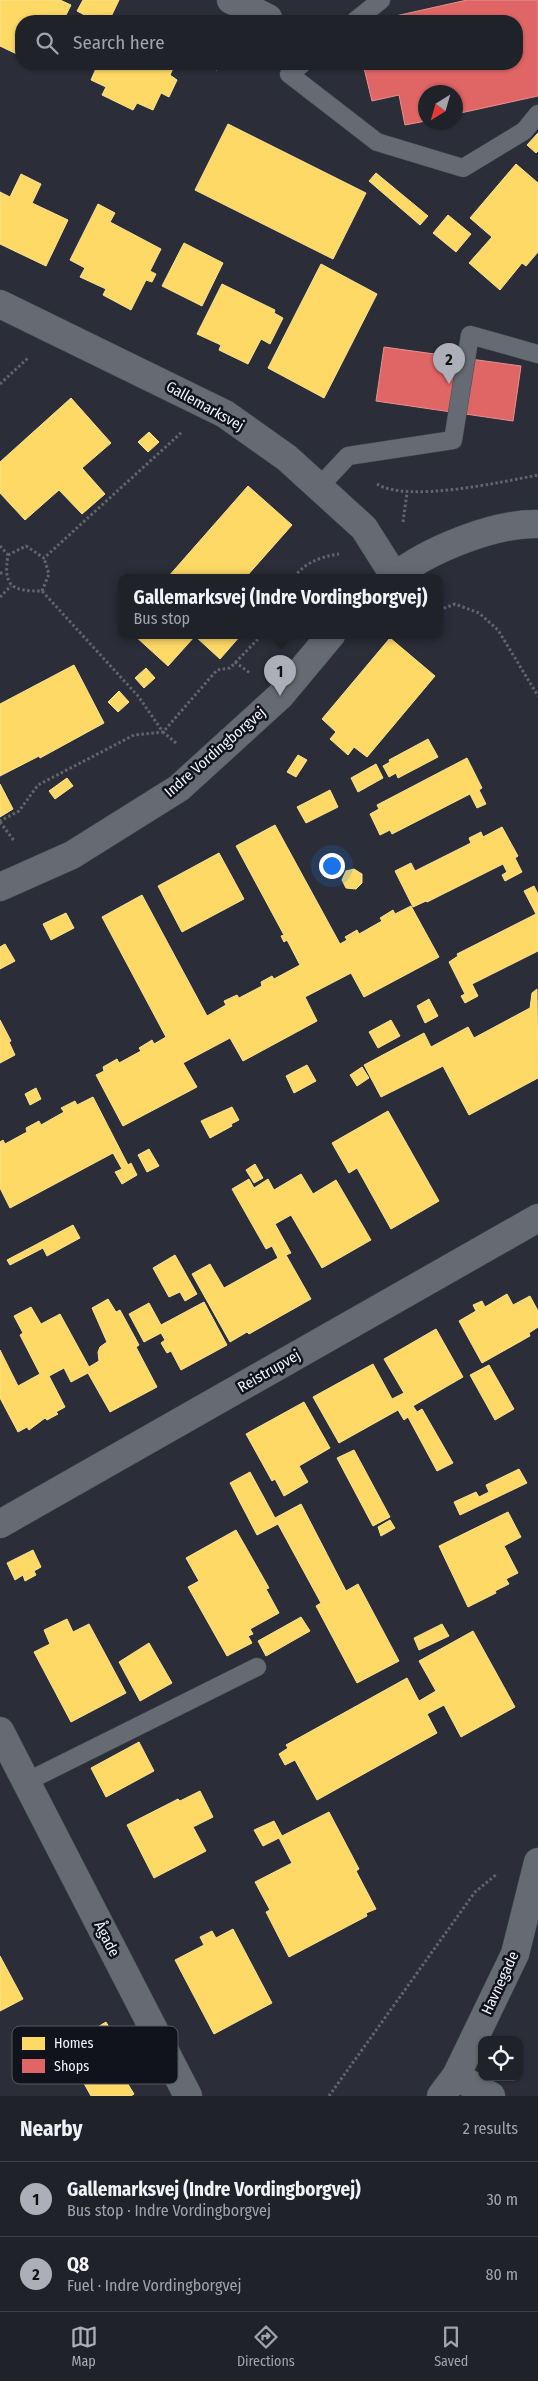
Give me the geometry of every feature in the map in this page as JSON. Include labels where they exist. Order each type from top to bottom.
[{"type":"street","points":[[231,0],[262,15]]},
{"type":"street","name":"Gallemarksvej","points":[[0,304],[225,414],[287,458],[364,528],[392,574]]},
{"type":"street","points":[[398,574],[407,567],[462,539],[525,524],[538,524]]},
{"type":"street","name":"Indre Vordingborgvej","points":[[0,887],[72,855],[179,788],[280,696],[328,639]]},
{"type":"street","name":"Reistrupvej","points":[[0,1524],[538,1218]]},
{"type":"street","name":"Ågade","points":[[0,1731],[152,2026]]},
{"type":"street","name":"Havnegade","points":[[448,2086],[515,1954],[538,1862]]},
{"type":"street","name":"Ågade","points":[[178,2077],[188,2096]]},
{"type":"street","points":[[448,2086],[490,2096]]},
{"type":"lane","points":[[362,15],[381,0]]},
{"type":"lane","points":[[295,70],[290,74],[377,142],[463,168],[524,131],[538,114]]},
{"type":"lane","points":[[319,487],[348,456],[453,440],[470,335],[538,354]]},
{"type":"lane","points":[[26,1782],[257,1667]]},
{"type":"path","points":[[44,558],[180,435],[197,400]]},
{"type":"path","points":[[342,463],[382,488],[407,493],[480,487],[538,475]]},
{"type":"path","points":[[0,546],[8,555]]},
{"type":"path","points":[[8,555],[26,546],[44,558],[49,574],[42,591]]},
{"type":"path","points":[[296,574],[303,566],[323,556],[376,548]]},
{"type":"path","points":[[8,555],[5,573],[11,586],[21,591],[42,591],[138,696],[163,732],[202,767]]},
{"type":"path","points":[[0,573],[5,573]]},
{"type":"path","points":[[0,597],[11,586]]},
{"type":"path","points":[[443,608],[455,604],[479,613],[498,630],[538,696]]},
{"type":"path","points":[[0,821],[19,811],[38,785],[134,735],[163,732],[217,670],[230,668],[257,639]]},
{"type":"path","points":[[330,2096],[475,1892],[503,1870]]},
{"type":"building: Homes","points":[[0,0],[60,0],[71,5],[66,15],[15,15],[15,53],[0,46]]},
{"type":"building: Homes","points":[[83,0],[119,0],[112,15],[85,15],[77,11]]},
{"type":"building: Homes","points":[[95,70],[172,70],[170,75],[177,80],[169,97],[161,93],[153,110],[137,103],[133,110],[102,95],[106,87],[91,80]]},
{"type":"building: Homes","points":[[228,124],[366,193],[333,259],[195,190]]},
{"type":"building: Homes","points":[[538,133],[538,151],[536,153],[527,145]]},
{"type":"building: Homes","points":[[516,164],[538,183],[538,252],[526,266],[522,263],[500,290],[469,263],[492,237],[470,218]]},
{"type":"building: Homes","points":[[376,173],[428,216],[420,225],[369,181]]},
{"type":"building: Homes","points":[[21,174],[41,184],[32,203],[68,220],[46,266],[0,244],[0,192],[10,197]]},
{"type":"building: Homes","points":[[98,204],[115,213],[110,222],[161,249],[150,271],[156,274],[152,282],[146,280],[131,310],[103,295],[106,289],[80,277],[85,268],[70,260]]},
{"type":"building: Homes","points":[[448,215],[471,234],[456,252],[433,233]]},
{"type":"building: Homes","points":[[184,243],[223,263],[202,306],[162,286]]},
{"type":"building: Homes","points":[[321,264],[377,294],[324,398],[268,368]]},
{"type":"building: Homes","points":[[222,284],[275,310],[274,313],[283,318],[270,344],[261,339],[248,364],[219,350],[221,345],[197,334]]},
{"type":"building: Homes","points":[[71,398],[111,443],[82,468],[105,494],[82,514],[59,490],[25,520],[0,493],[0,462]]},
{"type":"building: Homes","points":[[149,432],[159,442],[148,452],[138,442]]},
{"type":"building: Homes","points":[[248,486],[292,525],[249,574],[171,574]]},
{"type":"building: Homes","points":[[138,639],[192,639],[168,666]]},
{"type":"building: Homes","points":[[198,639],[238,639],[220,659]]},
{"type":"building: Homes","points":[[389,639],[435,676],[367,757],[354,747],[348,755],[330,739],[336,732],[322,719]]},
{"type":"building: Homes","points":[[74,665],[104,723],[40,758],[39,756],[0,776],[0,704]]},
{"type":"building: Homes","points":[[146,668],[155,678],[144,688],[135,678]]},
{"type":"building: Homes","points":[[119,691],[129,702],[118,712],[108,702]]},
{"type":"building: Homes","points":[[428,739],[438,757],[398,778],[396,773],[389,777],[383,766],[390,762],[389,760]]},
{"type":"building: Homes","points":[[298,755],[307,760],[296,777],[287,772]]},
{"type":"building: Homes","points":[[467,758],[482,788],[479,790],[486,804],[477,808],[470,794],[392,834],[390,830],[380,835],[370,814],[379,809],[377,805]]},
{"type":"building: Homes","points":[[376,764],[383,778],[358,792],[351,778]]},
{"type":"building: Homes","points":[[67,778],[73,786],[55,799],[49,791]]},
{"type":"building: Homes","points":[[0,784],[13,809],[0,817]]},
{"type":"building: Homes","points":[[330,790],[338,807],[306,823],[297,807]]},
{"type":"building: Homes","points":[[275,825],[340,944],[347,940],[345,937],[357,930],[359,934],[382,921],[380,918],[393,910],[395,914],[411,906],[439,957],[364,997],[351,973],[305,997],[317,1021],[243,1061],[230,1038],[183,1063],[197,1087],[123,1126],[96,1075],[104,1071],[103,1067],[117,1059],[119,1063],[141,1051],[139,1048],[152,1040],[154,1044],[166,1037],[102,917],[142,895],[207,1016],[226,1005],[224,1001],[237,995],[239,998],[262,986],[261,982],[272,976],[274,979],[300,965],[287,940],[284,942],[281,936],[284,935],[236,846]]},
{"type":"building: Homes","points":[[502,827],[518,856],[515,858],[522,872],[505,881],[502,875],[507,872],[503,864],[427,902],[413,907],[395,871],[411,863],[415,871],[471,843],[469,838],[481,832],[483,837]]},
{"type":"building: Homes","points":[[219,853],[244,899],[182,932],[158,886]]},
{"type":"building: Homes","points":[[354,869],[362,874],[362,883],[356,889],[346,888],[342,880],[346,871]]},
{"type":"building: Homes","points":[[534,886],[538,894],[538,951],[472,984],[478,996],[465,1003],[461,996],[465,994],[449,962],[458,956],[457,954],[536,914],[524,891]]},
{"type":"building: Homes","points":[[66,913],[74,928],[51,940],[43,924]]},
{"type":"building: Homes","points":[[5,944],[15,961],[0,969],[0,947]]},
{"type":"building: Homes","points":[[537,989],[538,1078],[469,1115],[443,1066],[381,1097],[364,1065],[424,1033],[431,1047],[468,1027],[474,1038],[530,1008],[532,993]]},
{"type":"building: Homes","points":[[429,999],[438,1016],[425,1023],[417,1006]]},
{"type":"building: Homes","points":[[0,1020],[11,1041],[9,1042],[15,1055],[0,1063]]},
{"type":"building: Homes","points":[[391,1020],[400,1036],[378,1048],[369,1032]]},
{"type":"building: Homes","points":[[307,1065],[316,1081],[294,1093],[286,1076]]},
{"type":"building: Homes","points":[[362,1067],[369,1078],[357,1086],[350,1075]]},
{"type":"building: Homes","points":[[36,1088],[41,1099],[30,1105],[25,1094]]},
{"type":"building: Homes","points":[[93,1097],[128,1165],[131,1163],[137,1175],[122,1184],[115,1172],[122,1169],[113,1153],[10,1208],[0,1188],[0,1142],[3,1140],[5,1144],[27,1132],[26,1128],[39,1121],[41,1125],[64,1112],[61,1108],[75,1101],[77,1105]]},
{"type":"building: Homes","points":[[232,1107],[239,1120],[210,1138],[201,1121]]},
{"type":"building: Homes","points":[[388,1111],[439,1201],[391,1229],[357,1168],[349,1173],[332,1143]]},
{"type":"building: Homes","points":[[149,1149],[159,1166],[147,1172],[138,1155]]},
{"type":"building: Homes","points":[[255,1164],[263,1178],[254,1183],[246,1170]]},
{"type":"building: Homes","points":[[301,1174],[313,1194],[336,1180],[371,1240],[322,1268],[291,1215],[275,1224],[291,1253],[286,1255],[311,1299],[249,1334],[247,1332],[230,1342],[192,1274],[210,1264],[224,1288],[278,1258],[272,1246],[266,1249],[232,1189],[249,1179],[254,1188],[268,1179],[274,1190]]},
{"type":"building: Homes","points":[[73,1225],[80,1238],[47,1256],[43,1248],[10,1265],[7,1260]]},
{"type":"building: Homes","points":[[175,1255],[197,1294],[185,1301],[180,1292],[169,1297],[153,1268]]},
{"type":"building: Homes","points":[[507,1294],[513,1305],[530,1296],[538,1311],[538,1327],[529,1333],[530,1336],[482,1363],[459,1321],[476,1311],[473,1305],[482,1301],[485,1307]]},
{"type":"building: Homes","points":[[108,1299],[116,1312],[120,1310],[139,1345],[136,1347],[157,1387],[110,1412],[88,1373],[71,1382],[64,1368],[49,1376],[65,1407],[56,1412],[58,1414],[47,1420],[45,1418],[29,1430],[27,1427],[18,1432],[0,1398],[0,1350],[18,1386],[40,1374],[20,1335],[23,1333],[14,1316],[31,1307],[41,1324],[60,1314],[89,1367],[99,1361],[98,1352],[100,1347],[107,1342],[92,1308]]},
{"type":"building: Homes","points":[[204,1302],[227,1345],[181,1370],[171,1351],[167,1353],[161,1343],[165,1340],[161,1333],[144,1342],[129,1314],[149,1303],[161,1325]]},
{"type":"building: Homes","points":[[436,1329],[463,1377],[413,1406],[417,1412],[422,1409],[453,1463],[437,1471],[408,1417],[404,1420],[398,1410],[339,1443],[313,1397],[373,1364],[392,1399],[404,1393],[384,1359]]},
{"type":"building: Homes","points":[[489,1365],[514,1409],[495,1420],[470,1375]]},
{"type":"building: Homes","points":[[304,1402],[330,1448],[299,1466],[308,1482],[284,1496],[275,1479],[272,1481],[246,1434]]},
{"type":"building: Homes","points":[[354,1450],[390,1517],[373,1526],[337,1458]]},
{"type":"building: Homes","points":[[519,1469],[527,1483],[460,1515],[454,1502],[476,1492],[479,1497],[489,1492],[486,1485]]},
{"type":"building: Homes","points":[[250,1472],[275,1518],[301,1504],[346,1591],[358,1584],[399,1661],[357,1683],[316,1606],[321,1603],[278,1524],[257,1535],[230,1483]]},
{"type":"building: Homes","points":[[508,1512],[521,1537],[504,1546],[518,1573],[506,1579],[509,1584],[495,1591],[496,1593],[468,1607],[439,1546]]},
{"type":"building: Homes","points":[[390,1520],[395,1528],[381,1536],[378,1527]]},
{"type":"building: Homes","points":[[236,1530],[269,1588],[266,1589],[279,1613],[250,1629],[253,1634],[248,1636],[252,1643],[227,1656],[188,1587],[199,1581],[186,1558]]},
{"type":"building: Homes","points":[[33,1550],[41,1567],[34,1571],[36,1575],[25,1581],[23,1575],[15,1580],[7,1563]]},
{"type":"building: Homes","points":[[301,1617],[310,1631],[266,1656],[258,1641]]},
{"type":"building: Homes","points":[[67,1619],[73,1632],[89,1624],[126,1693],[71,1722],[34,1652],[50,1644],[44,1630]]},
{"type":"building: Homes","points":[[442,1624],[449,1636],[419,1650],[414,1638]]},
{"type":"building: Homes","points":[[473,1631],[515,1707],[461,1737],[444,1705],[427,1714],[437,1733],[317,1800],[295,1760],[285,1765],[279,1754],[288,1748],[286,1745],[407,1678],[419,1701],[436,1691],[419,1661]]},
{"type":"building: Homes","points":[[149,1643],[172,1683],[140,1701],[119,1662]]},
{"type":"building: Homes","points":[[139,1742],[154,1771],[106,1797],[91,1768]]},
{"type":"building: Homes","points":[[200,1791],[213,1817],[193,1827],[206,1851],[154,1878],[127,1825],[178,1799],[180,1801]]},
{"type":"building: Homes","points":[[329,1812],[359,1869],[356,1871],[376,1909],[366,1913],[367,1916],[289,1957],[266,1912],[270,1910],[255,1882],[292,1863],[279,1838],[263,1846],[254,1830],[274,1821],[282,1836]]},
{"type":"building: Homes","points":[[233,1929],[272,2003],[214,2034],[175,1960],[204,1945],[200,1937],[212,1931],[216,1938]]},
{"type":"building: Homes","points":[[0,1956],[23,1999],[0,2011]]},
{"type":"building: Homes","points":[[106,2022],[108,2026],[99,2026]]},
{"type":"building: Homes","points":[[84,2084],[128,2084],[134,2094],[131,2096],[91,2096]]},
{"type":"building: Shops","points":[[467,0],[538,0],[538,96],[463,112],[463,85],[418,85],[418,123],[405,125],[399,95],[372,101],[364,70],[523,70],[523,15],[400,15]]},
{"type":"building: Shops","points":[[384,347],[521,366],[513,421],[376,401]]},
{"type":"place","name":"Q8","points":[[449,384]]},
{"type":"place","name":"Gallemarksvej (Indre Vordingborgvej)","points":[[280,696]]}]
